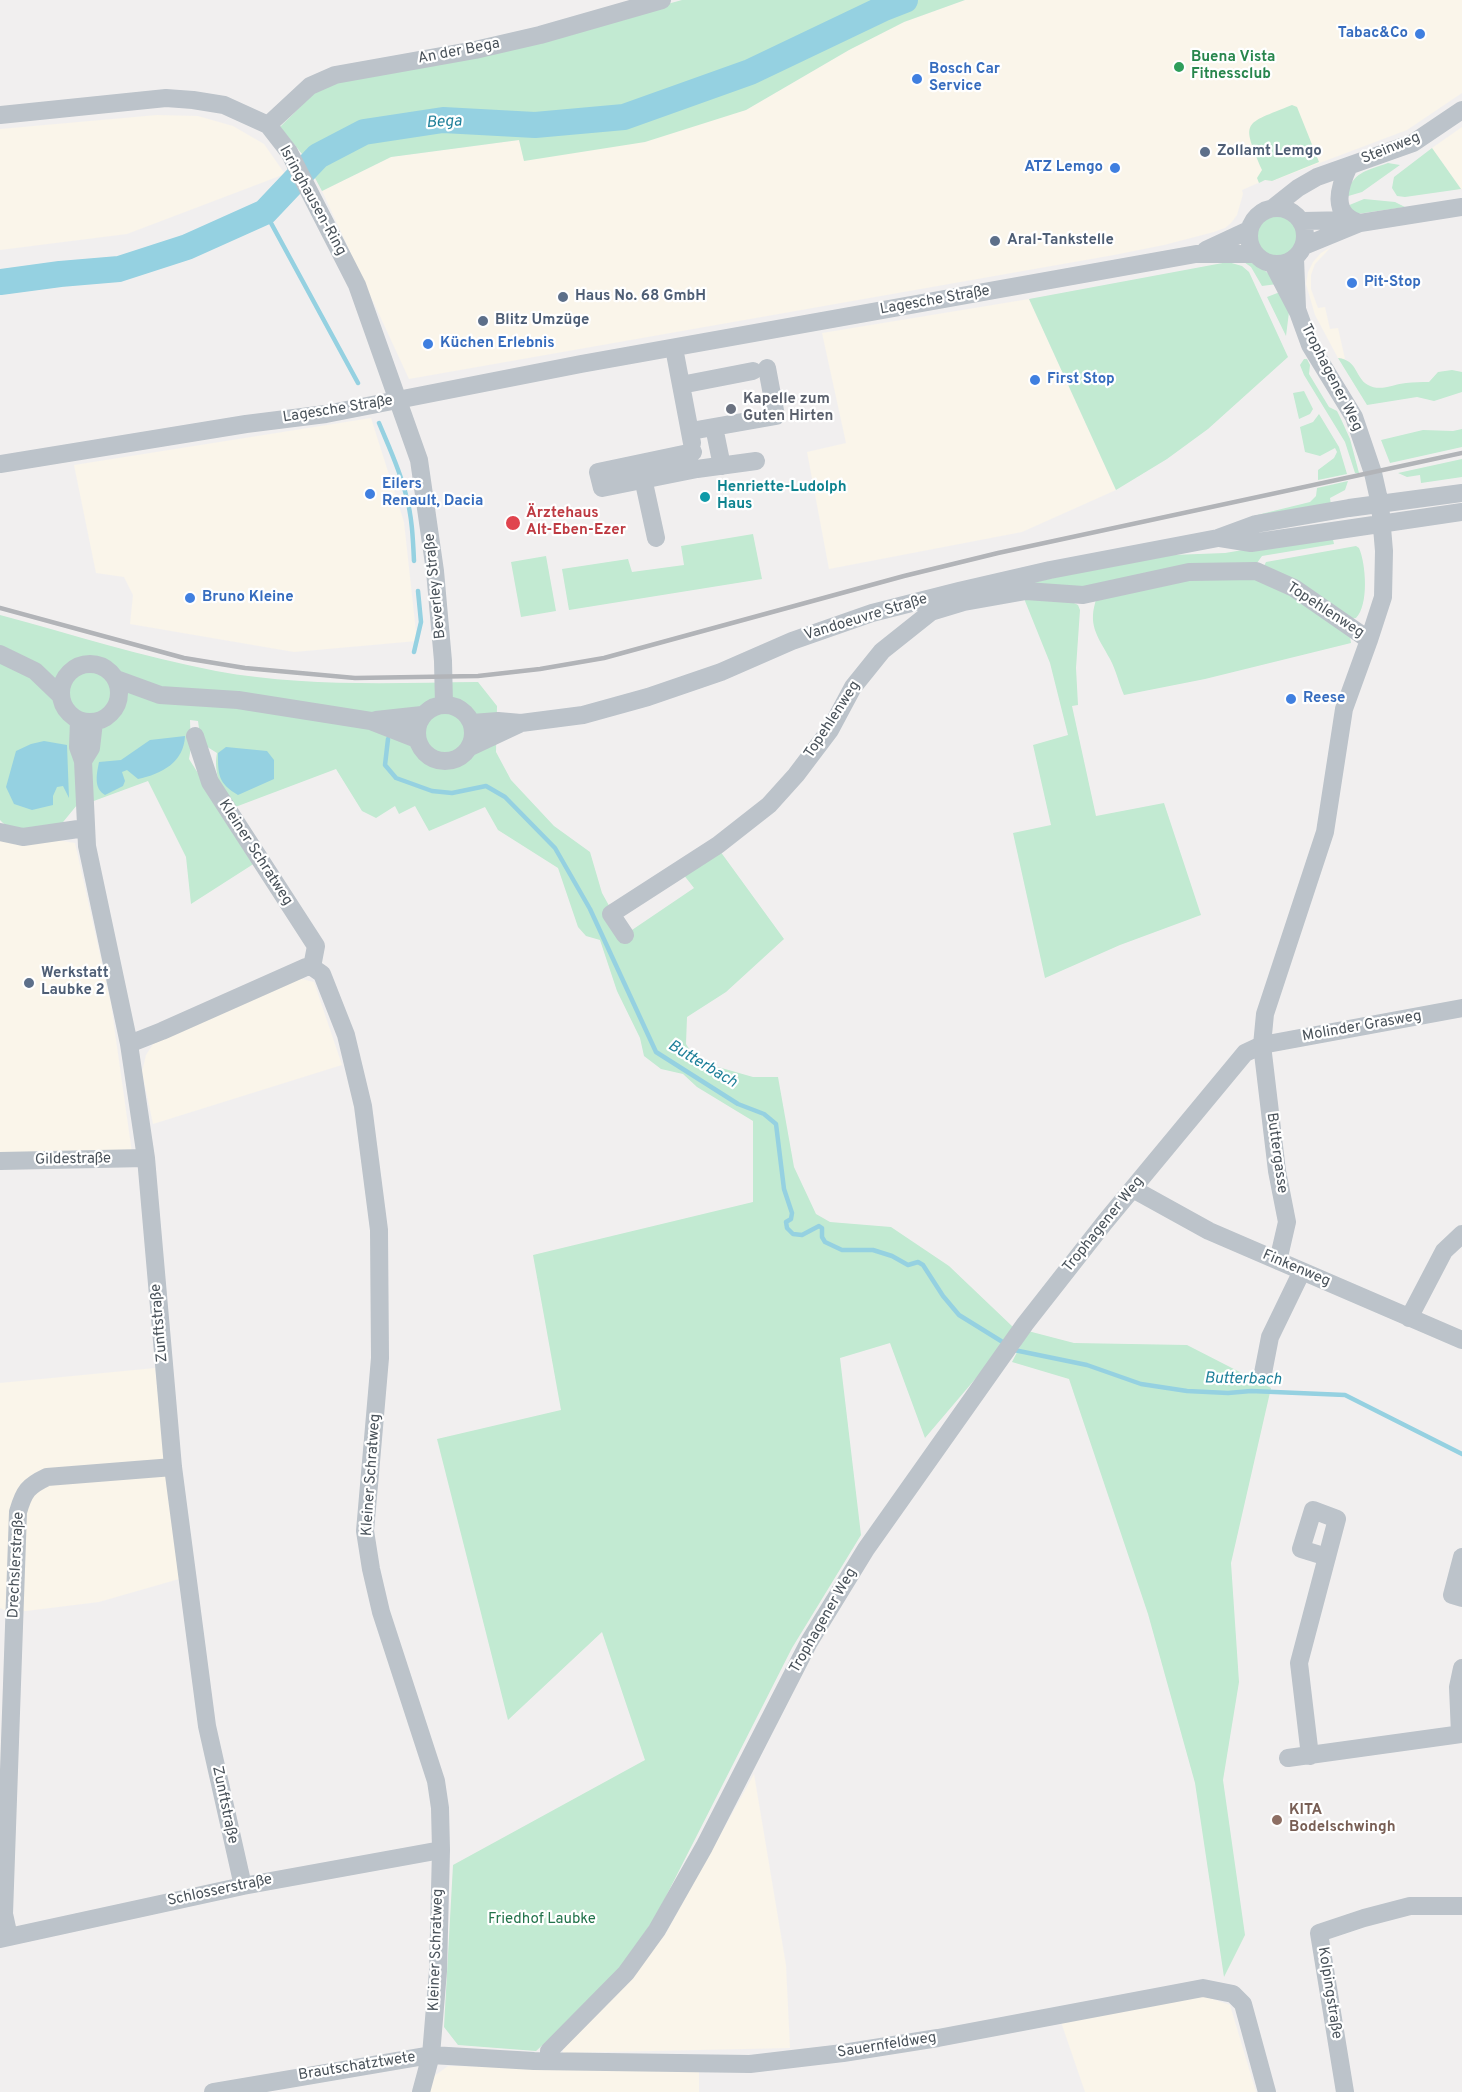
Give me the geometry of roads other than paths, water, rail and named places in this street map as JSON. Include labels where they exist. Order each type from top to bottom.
[{"type":"street","name":"An der Bega","points":[[268,125],[310,86],[336,75],[475,50],[662,0]]},
{"type":"street","name":"Isringhausen-Ring","points":[[0,115],[166,98],[224,105],[268,125],[289,152],[357,285],[398,400]]},
{"type":"street","name":"Steinweg","points":[[1274,207],[1298,188],[1317,177],[1413,143],[1462,110]]},
{"type":"street","name":"Steinweg","points":[[1349,166],[1342,181],[1339,204],[1343,212],[1355,222]]},
{"type":"street","points":[[1299,252],[1305,237],[1301,219],[1307,196],[1327,173]]},
{"type":"street","points":[[1355,222],[1299,252],[1288,262],[1273,264],[1263,261],[1250,246],[1249,230],[1258,215],[1274,207],[1289,209],[1301,219],[1355,222],[1462,207]]},
{"type":"street","name":"Lagesche Straße","points":[[1196,254],[1249,230]]},
{"type":"street","name":"Trophagener Weg","points":[[1298,312],[1299,252]]},
{"type":"street","name":"Lagesche Straße","points":[[0,464],[246,424],[326,414],[674,348],[1196,254],[1255,254]]},
{"type":"street","name":"Trophagener Weg","points":[[549,2061],[549,2051],[626,1973],[657,1930],[704,1847],[809,1642],[866,1549],[1025,1324],[1105,1222],[1245,1053],[1262,1045],[1265,1014],[1325,832],[1344,709],[1383,597],[1384,551],[1380,504],[1373,473],[1354,417],[1310,345],[1298,312],[1273,264]]},
{"type":"street","points":[[674,348],[695,460]]},
{"type":"street","points":[[681,385],[760,370],[776,416],[691,431]]},
{"type":"street","name":"Beverley Straße","points":[[398,400],[419,460],[424,485],[435,571],[443,661],[444,704]]},
{"type":"street","points":[[714,426],[722,466]]},
{"type":"street","points":[[656,538],[642,472],[695,460],[722,466],[756,460]]},
{"type":"street","name":"Vandoeuvre Straße","points":[[472,723],[498,721],[521,723],[583,715],[648,697],[720,672],[792,641],[872,614],[1050,570],[1218,538],[1256,524],[1462,493]]},
{"type":"street","name":"Vandoeuvre Straße","points":[[1218,538],[1251,543],[1462,512]]},
{"type":"street","name":"Topehlenweg","points":[[625,935],[611,914],[718,845],[770,805],[830,730],[853,687],[882,651],[931,612],[964,602],[1026,591],[1083,595],[1189,572],[1256,571],[1294,588],[1369,640]]},
{"type":"street","points":[[0,654],[35,671],[60,695],[66,710],[86,721],[107,716],[116,706],[119,697],[116,679],[111,672],[96,664],[87,663],[71,670],[55,672],[35,671]]},
{"type":"street","points":[[60,695],[61,686],[71,670]]},
{"type":"street","points":[[116,679],[160,695],[238,700],[371,721],[417,739]]},
{"type":"street","points":[[116,706],[160,695]]},
{"type":"street","points":[[371,721],[422,716],[436,706],[444,704],[458,707],[469,716],[472,723],[474,735],[470,747],[458,759],[441,761],[426,754],[417,739],[422,716]]},
{"type":"street","name":"Zunftstraße","points":[[86,721],[78,747],[83,761],[87,846],[129,1044],[146,1158],[173,1467],[207,1726],[243,1886]]},
{"type":"street","name":"Vandoeuvre Straße","points":[[470,747],[521,723]]},
{"type":"street","name":"Kleiner Schratweg","points":[[195,736],[210,782],[315,946],[312,967],[322,974],[346,1035],[363,1106],[379,1230],[380,1358],[365,1531],[381,1612],[436,1780],[440,1808],[438,1971],[431,2055],[421,2092]]},
{"type":"street","points":[[0,832],[23,837],[85,828]]},
{"type":"street","points":[[129,1044],[299,968],[312,967]]},
{"type":"street","name":"Molinder Grasweg","points":[[1262,1045],[1462,1008]]},
{"type":"street","name":"Buttergasse","points":[[1262,1045],[1277,1171],[1287,1222],[1278,1261]]},
{"type":"street","name":"Gildestraße","points":[[0,1161],[146,1158]]},
{"type":"street","name":"Finkenweg","points":[[1133,1189],[1209,1231],[1462,1340]]},
{"type":"street","points":[[1409,1318],[1444,1251],[1462,1234]]},
{"type":"street","points":[[1263,1373],[1270,1336],[1302,1271]]},
{"type":"street","name":"Drechslerstraße","points":[[4,1938],[18,1512],[22,1496],[32,1484],[47,1477],[173,1467]]},
{"type":"street","points":[[1310,1756],[1299,1664],[1326,1557]]},
{"type":"street","points":[[1462,1557],[1452,1595],[1462,1598]]},
{"type":"street","points":[[1288,1758],[1461,1734],[1458,1687],[1462,1668]]},
{"type":"street","name":"Schlosserstraße","points":[[4,1938],[243,1886],[441,1850]]},
{"type":"street","name":"Kolpingstraße","points":[[1345,2092],[1319,1933],[1410,1906],[1462,1906]]},
{"type":"street","name":"Sauernfeldweg","points":[[431,2055],[549,2061],[750,2064],[843,2053],[938,2038],[1203,1988],[1233,1994],[1243,2004],[1267,2092]]},
{"type":"street","name":"Brautschatztwete","points":[[213,2092],[431,2055]]},
{"type":"water","points":[[185,736],[181,753],[163,770],[138,779],[127,770],[122,772],[125,781],[123,786],[105,795],[101,792],[97,784],[99,762],[121,760],[150,740]]},
{"type":"water","points":[[44,741],[67,745],[69,798],[63,786],[57,787],[53,796],[53,805],[32,810],[14,804],[6,787],[16,751]]},
{"type":"water","points":[[226,747],[267,751],[274,760],[274,779],[238,795],[231,791],[220,778],[218,767],[218,753]]},
{"type":"waterway","name":"Bega","points":[[0,282],[119,269],[187,247],[265,212],[318,156],[364,132],[443,120],[535,125],[624,117],[750,72],[905,0]]},
{"type":"waterway","points":[[265,212],[358,383]]},
{"type":"waterway","points":[[379,423],[404,486],[412,528],[414,561]]},
{"type":"waterway","points":[[414,652],[421,622],[418,591]]},
{"type":"waterway","name":"Butterbach","points":[[388,739],[385,765],[396,778],[432,791],[452,793],[486,786],[505,797],[555,848],[590,909],[656,1052],[738,1104],[764,1114],[776,1124],[784,1189],[792,1213],[791,1219],[786,1222],[787,1228],[793,1234],[802,1235],[819,1226],[822,1228],[822,1237],[825,1242],[842,1250],[873,1250],[892,1256],[908,1265],[918,1262],[923,1265],[943,1296],[959,1315],[1001,1341]]},
{"type":"waterway","name":"Butterbach","points":[[1014,1350],[1087,1365],[1141,1384],[1187,1391],[1345,1395],[1462,1454]]},
{"type":"railway","points":[[0,608],[184,658],[245,668],[355,678],[478,676],[540,669],[604,658],[904,576],[998,553],[1462,453]]},
{"type":"place","name":"Tabac&Co","points":[[1420,34]]},
{"type":"place","name":"Buena Vista Fitnessclub","points":[[1179,67]]},
{"type":"place","name":"Bosch Car Service","points":[[917,79]]},
{"type":"place","name":"Zollamt Lemgo","points":[[1205,152]]},
{"type":"place","name":"ATZ Lemgo","points":[[1115,168]]},
{"type":"place","name":"Aral-Tankstelle","points":[[995,241]]},
{"type":"place","name":"Pit-Stop","points":[[1352,283]]},
{"type":"place","name":"Haus No. 68 GmbH","points":[[563,297]]},
{"type":"place","name":"Blitz Umzüge","points":[[483,321]]},
{"type":"place","name":"Küchen Erlebnis","points":[[428,344]]},
{"type":"place","name":"First Stop","points":[[1035,380]]},
{"type":"place","name":"Kapelle zum Guten Hirten","points":[[731,409]]},
{"type":"place","name":"Eilers Renault, Dacia","points":[[370,494]]},
{"type":"place","name":"Henriette-Ludolph Haus","points":[[705,497]]},
{"type":"place","name":"Ärztehaus Alt-Eben-Ezer","points":[[513,523]]},
{"type":"place","name":"Bruno Kleine","points":[[190,598]]},
{"type":"place","name":"Reese","points":[[1291,699]]},
{"type":"place","name":"Werkstatt Laubke 2","points":[[29,983]]},
{"type":"place","name":"KITA Bodelschwingh","points":[[1277,1820]]},
{"type":"park label","name":"Friedhof Laubke","points":[[542,1920]]}]
